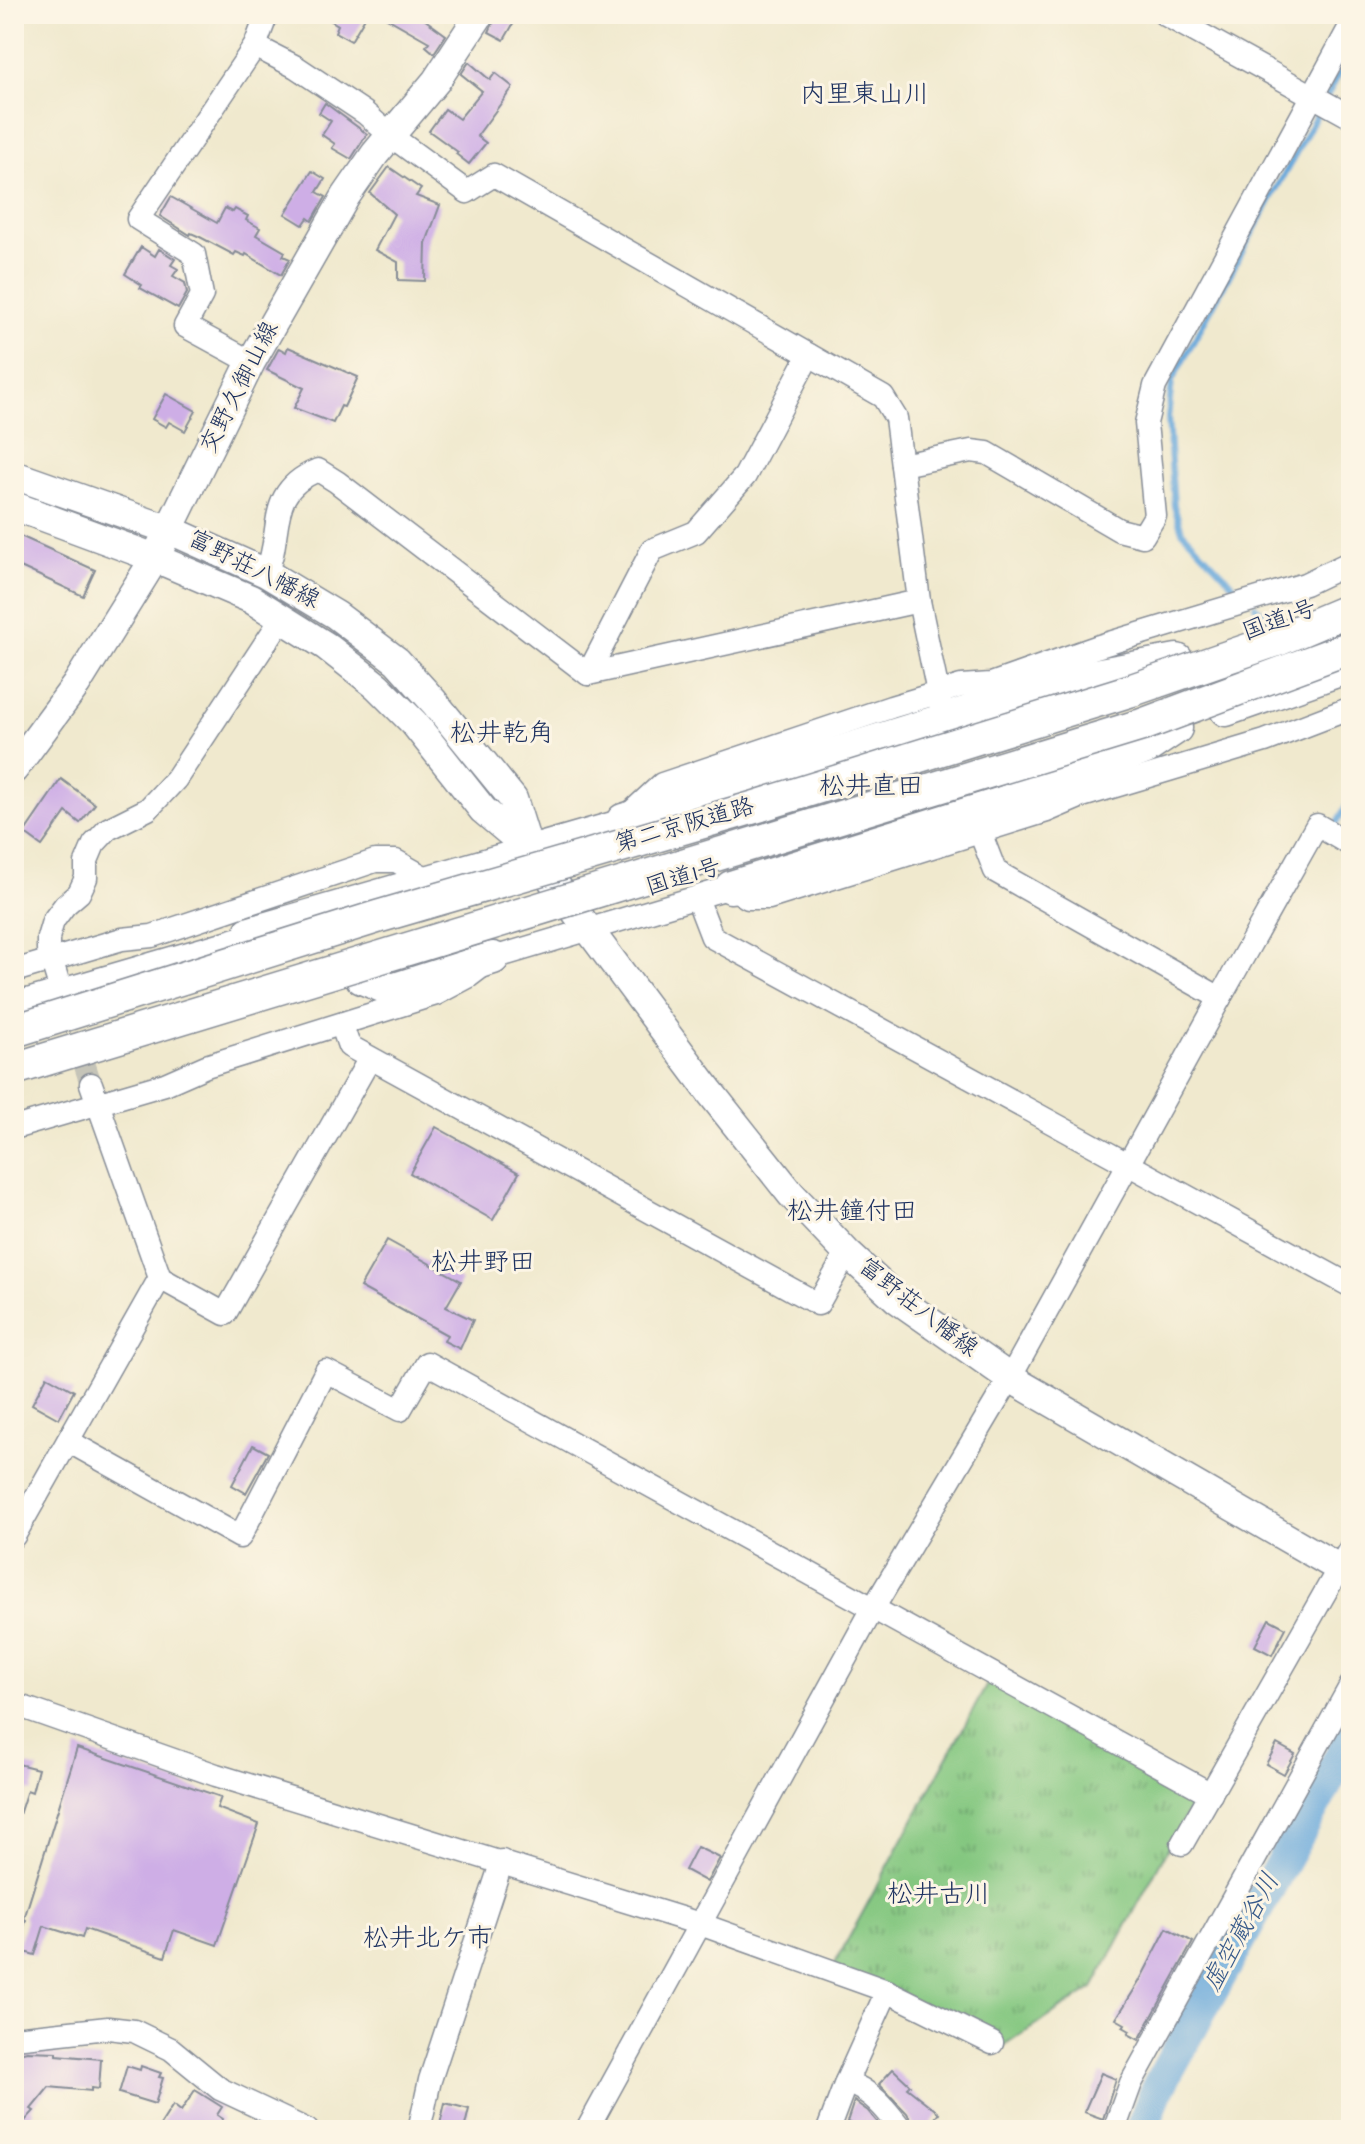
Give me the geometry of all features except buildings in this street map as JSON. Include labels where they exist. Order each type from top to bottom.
[{"type":"highway","name":"国道1号","points":[[14,1009],[748,794],[1177,660],[1351,595]]},
{"type":"highway","name":"第二京阪道路","points":[[14,1031],[377,917],[755,807],[1117,695],[1280,639],[1351,609]]},
{"type":"highway","name":"第二京阪道路","points":[[14,1069],[1142,725],[1351,647]]},
{"type":"highway","points":[[623,820],[1073,679],[1177,660]]},
{"type":"highway","name":"国道1号","points":[[14,1082],[1176,728],[1351,666]]},
{"type":"highway","points":[[731,887],[1002,803],[1146,748],[1176,728]]},
{"type":"highway","points":[[371,975],[392,990],[493,958]]},
{"type":"main road","name":"交野久御山線","points":[[14,769],[76,685],[155,558],[251,362],[346,196],[375,154],[436,81],[473,17]]},
{"type":"main road","name":"富野荘八幡線","points":[[14,475],[170,530],[266,573],[336,615],[397,661],[434,702],[513,799],[528,848]]},
{"type":"main road","name":"富野荘八幡線","points":[[14,506],[155,558],[251,599],[326,646],[377,686],[414,723],[483,810],[528,848],[791,1194],[847,1253],[897,1299],[1010,1378],[1347,1563]]},
{"type":"street","points":[[251,362],[185,326],[202,295],[194,254],[138,219],[255,46],[267,14]]},
{"type":"street","points":[[1164,14],[1351,117]]},
{"type":"street","points":[[902,465],[971,451],[987,453],[1119,530],[1143,536],[1155,516],[1146,423],[1155,386],[1351,25]]},
{"type":"street","points":[[255,46],[365,113],[467,192],[494,175],[883,397],[896,418],[919,601],[940,701]]},
{"type":"street","points":[[588,674],[652,550],[696,532],[745,476],[809,355]]},
{"type":"street","points":[[266,573],[273,556],[275,518],[288,491],[303,476],[318,470],[588,674],[919,601]]},
{"type":"street","points":[[14,997],[623,820],[662,784],[940,701],[961,686],[991,684],[1096,647],[1305,584],[1351,562]]},
{"type":"street","points":[[54,969],[48,949],[53,921],[79,893],[94,844],[108,829],[148,809],[176,779],[282,618]]},
{"type":"street","points":[[14,1128],[94,1094],[165,1084],[206,1066],[342,1026],[436,994],[468,977],[493,958],[731,887],[748,898],[769,898],[978,825],[1047,811],[1082,796],[1265,741],[1351,708]]},
{"type":"street","points":[[978,825],[995,871],[1220,998]]},
{"type":"street","points":[[587,2130],[874,1608],[1010,1378],[1317,825],[1351,845]]},
{"type":"street","points":[[14,971],[54,969],[122,939],[152,936],[375,861],[396,861],[424,877]]},
{"type":"street","points":[[697,898],[712,937],[1351,1286]]},
{"type":"street","points":[[342,1026],[349,1046],[818,1304],[847,1253]]},
{"type":"street","points":[[94,1094],[160,1278],[225,1314],[370,1058]]},
{"type":"street","points":[[14,1536],[160,1278]]},
{"type":"street","points":[[68,1441],[240,1537],[326,1371],[400,1410],[427,1363],[1211,1794]]},
{"type":"street","points":[[1182,1844],[1347,1563]]},
{"type":"street","points":[[1114,2130],[1131,2083],[1351,1685]]},
{"type":"street","points":[[14,1704],[216,1775],[700,1924],[887,1991],[992,2043]]},
{"type":"street","points":[[419,2130],[430,2080],[502,1861]]},
{"type":"street","points":[[828,2130],[887,1991]]},
{"type":"street","points":[[14,2038],[108,2028],[134,2031],[171,2049],[220,2089],[307,2130]]},
{"type":"street","points":[[846,2082],[861,2087],[883,2106],[902,2130]]},
{"type":"green space","points":[[990,1679],[1197,1794],[1093,1988],[996,2051],[833,1967]]},
{"type":"waterway","points":[[1326,98],[1351,52]]},
{"type":"waterway","points":[[1244,596],[1182,531],[1174,506],[1168,418],[1172,381],[1321,107]]},
{"type":"waterway","points":[[1255,606],[1280,627]]},
{"type":"waterway","points":[[1334,827],[1351,798]]},
{"type":"waterway","name":"虚空蔵谷川","points":[[1142,2130],[1156,2091],[1351,1738]]},
{"type":"tunnel","points":[[64,1002],[91,1084]]},
{"type":"district","name":"内里東山川","points":[[865,96]]},
{"type":"district","name":"松井乾角","points":[[502,735]]},
{"type":"district","name":"松井直田","points":[[871,788]]},
{"type":"district","name":"松井鐘付田","points":[[852,1213]]},
{"type":"district","name":"松井野田","points":[[483,1264]]},
{"type":"district","name":"松井古川","points":[[939,1896]]},
{"type":"district","name":"松井北ケ市","points":[[428,1940]]}]
